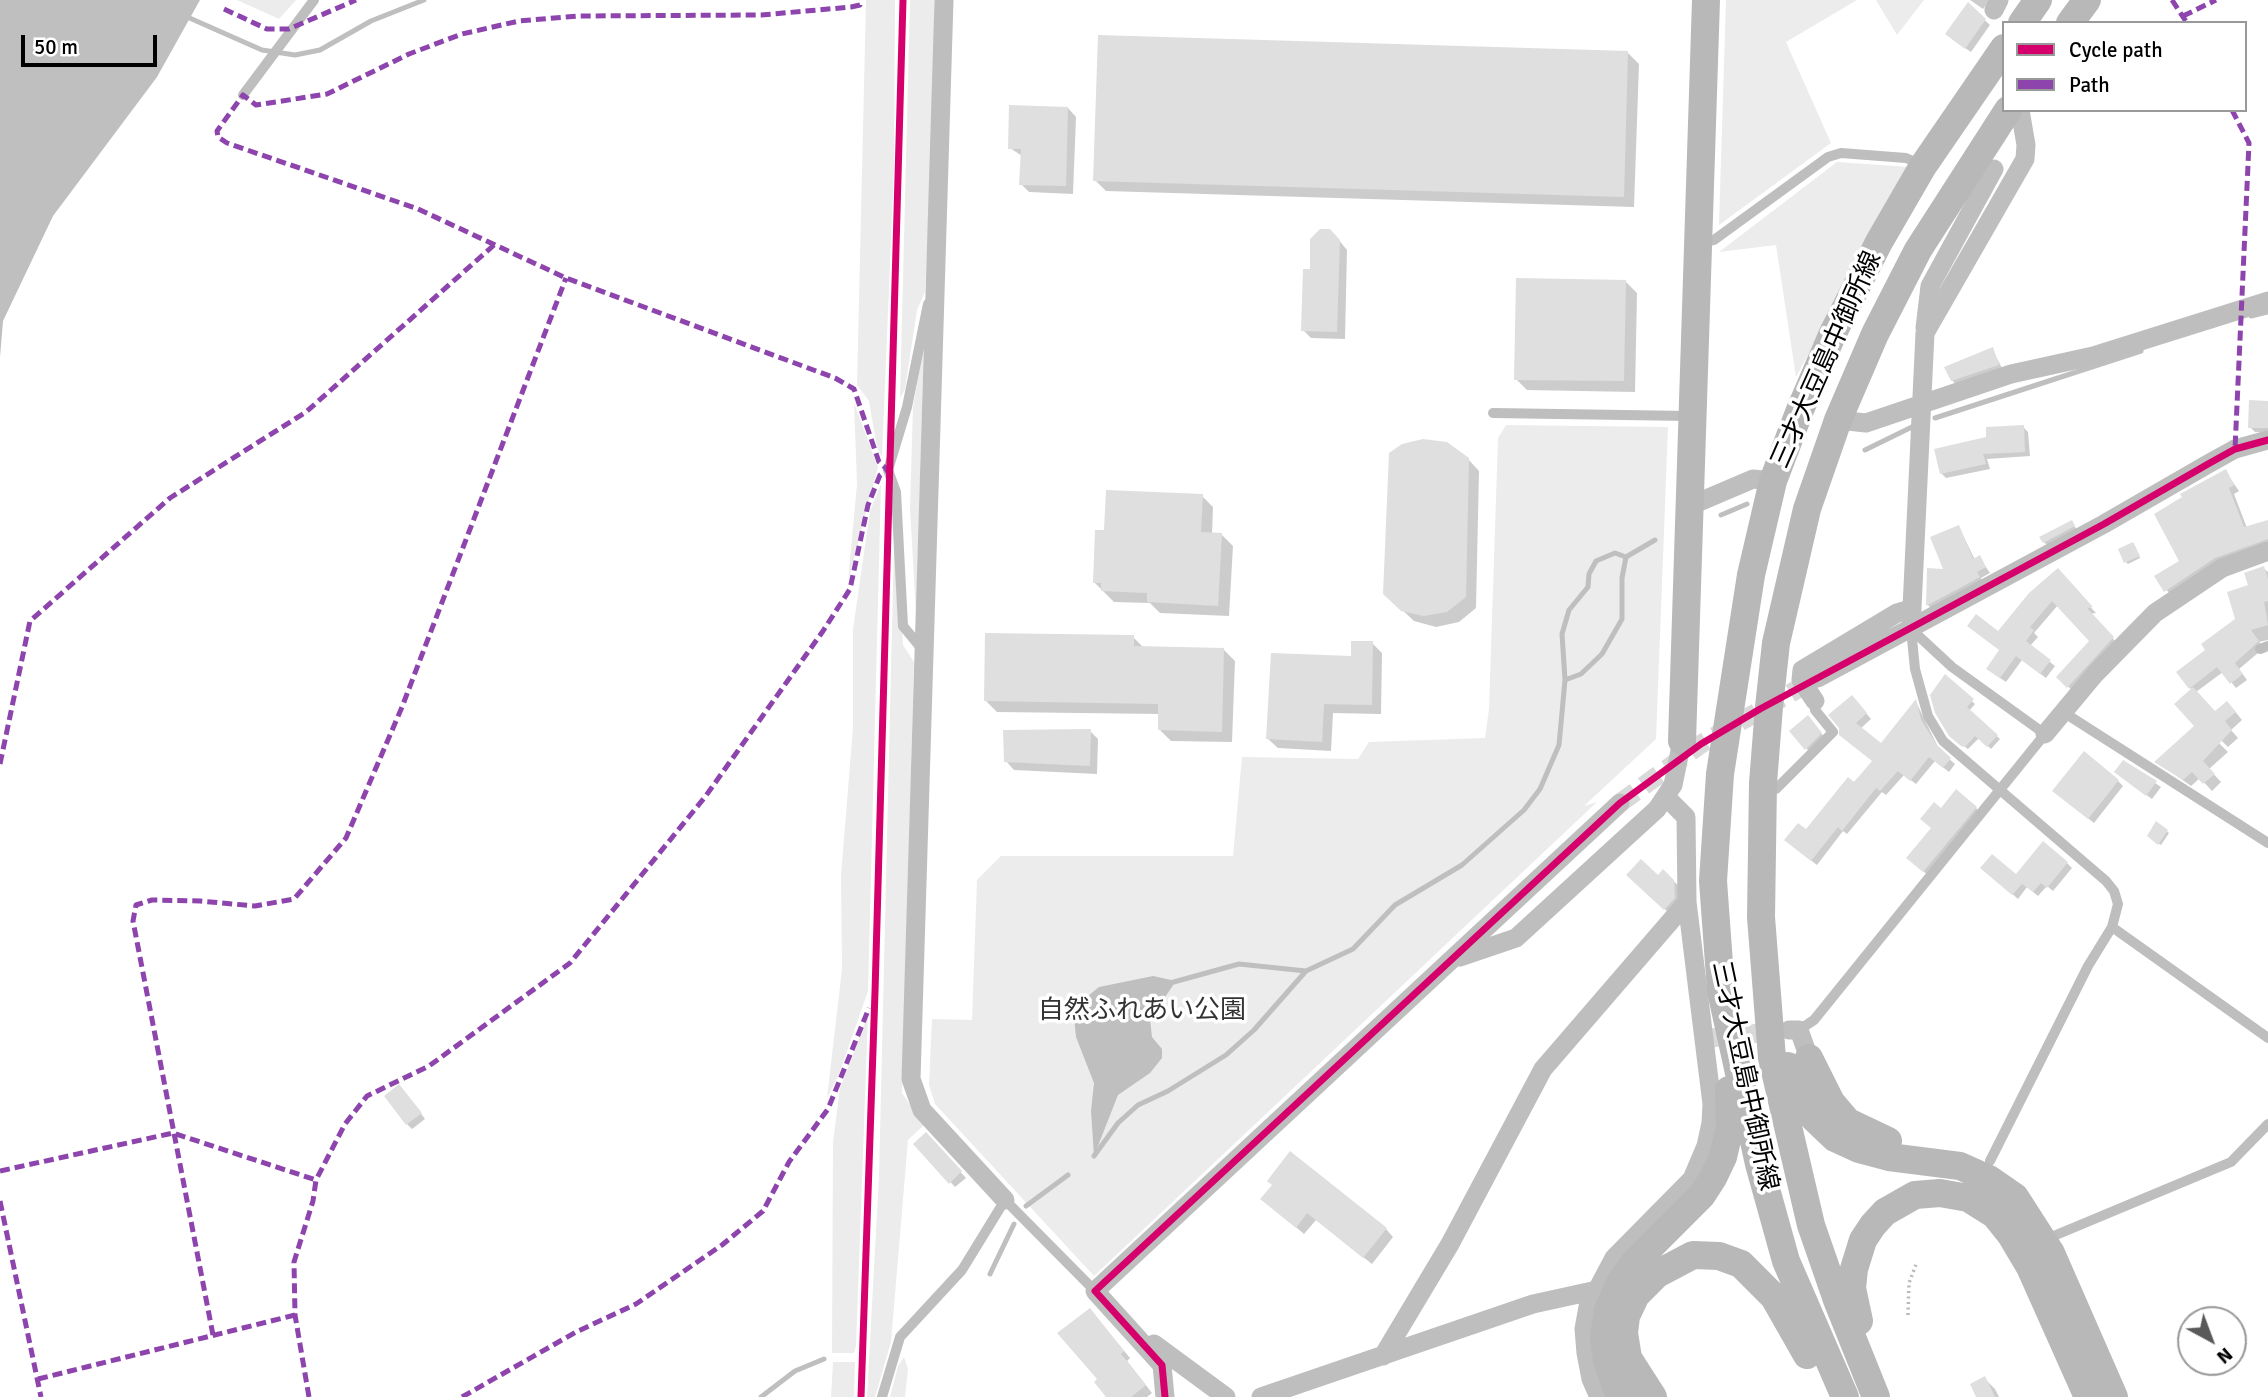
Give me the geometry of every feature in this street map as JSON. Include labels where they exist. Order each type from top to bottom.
[{"type":"main road","points":[[1682,741],[1692,505],[1697,244],[1706,0]]},
{"type":"main road","points":[[2071,21],[2087,0]]},
{"type":"main road","name":"三才大豆島中御所線","points":[[1845,1397],[1786,1261],[1751,1130],[1721,991],[1713,881],[1720,774],[1749,588],[1773,481],[1833,333],[1879,242],[1923,166],[2002,51]]},
{"type":"main road","name":"三才大豆島中御所線","points":[[1876,1397],[1837,1300],[1811,1225],[1772,1058],[1761,916],[1763,783],[1772,681],[1776,643],[1807,509],[1838,420],[1875,334],[1919,250],[2007,112]]},
{"type":"main road","points":[[1625,1397],[1618,1388],[1607,1361],[1604,1338],[1608,1310],[1620,1283],[1634,1263],[1702,1195],[1723,1157],[1730,1128],[1721,991]]},
{"type":"main road","points":[[1767,993],[1798,1096],[1814,1118],[1835,1138],[1859,1149],[1889,1157],[1960,1167],[1990,1179],[2015,1196],[2051,1253],[2114,1397]]},
{"type":"main road","points":[[1809,1058],[1832,1102],[1848,1122],[1885,1140],[1990,1161],[2025,1185],[2056,1235],[2133,1397]]},
{"type":"main road","points":[[1891,1397],[1856,1313],[1852,1288],[1854,1269],[1863,1240],[1885,1212],[1915,1195],[1940,1193],[1968,1198],[1995,1215],[2011,1235],[2030,1267],[2088,1397]]},
{"type":"main road","points":[[1653,1397],[1628,1358],[1624,1333],[1626,1316],[1636,1295],[1657,1274],[1693,1255],[1719,1256],[1741,1264],[1759,1281],[1787,1314],[1832,1397]]},
{"type":"street","points":[[944,0],[922,649],[911,1079],[922,1110],[1005,1200]]},
{"type":"street","points":[[1925,333],[2021,167],[2025,153],[2020,112]]},
{"type":"street","points":[[1989,139],[2008,139],[2020,146],[2025,153]]},
{"type":"street","points":[[1911,629],[1921,405],[1930,286],[1994,169]]},
{"type":"street","points":[[1838,420],[1866,423],[2011,374],[2093,356],[2268,301]]},
{"type":"street","points":[[1818,678],[2235,449],[2268,440]]},
{"type":"street","points":[[1692,505],[1753,479],[1773,481]]},
{"type":"street","points":[[2045,734],[2155,613],[2222,568],[2268,551]]},
{"type":"street","points":[[1815,701],[1801,680],[1802,670],[1897,613],[1910,609]]},
{"type":"street","points":[[1452,959],[1516,938],[1657,809],[1666,797],[1676,774],[1682,741]]},
{"type":"street","points":[[1599,1397],[1591,1379],[1584,1329],[1588,1307],[1614,1258],[1682,1192],[1700,1162],[1711,1123],[1707,1039],[1687,902],[1686,817],[1666,797]]},
{"type":"street","points":[[1165,1397],[1162,1365],[1095,1291],[1620,803]]},
{"type":"street","points":[[1383,1356],[1450,1244],[1544,1069],[1687,902]]},
{"type":"street","points":[[1794,1030],[1809,1058]]},
{"type":"street","points":[[1261,1397],[1533,1304],[1597,1290]]},
{"type":"street","points":[[1118,1317],[1226,1397]]},
{"type":"lane","points":[[243,95],[289,29],[313,0]]},
{"type":"lane","points":[[1697,244],[1714,240],[1828,158],[1841,153],[1906,158],[1923,166]]},
{"type":"lane","points":[[922,649],[903,626],[896,492],[888,470],[907,407],[934,283]]},
{"type":"lane","points":[[1493,412],[1693,416]]},
{"type":"lane","points":[[1794,1030],[1814,1020],[2045,734],[1952,667],[1911,629]]},
{"type":"lane","points":[[1911,629],[1915,669],[1928,716],[1942,741],[2106,881],[2114,891],[2118,904],[2112,927],[2088,967],[1990,1161]]},
{"type":"lane","points":[[1776,789],[1833,732],[1815,710],[1815,701]]},
{"type":"lane","points":[[2063,712],[2268,843]]},
{"type":"lane","points":[[2112,927],[2268,1038]]},
{"type":"lane","points":[[2056,1235],[2231,1162],[2268,1124]]},
{"type":"lane","points":[[882,1397],[900,1337],[962,1270],[1005,1200],[1095,1291]]},
{"type":"path","points":[[1908,1315],[1908,1290],[1917,1262]]},
{"type":"green space","points":[[237,0],[296,0],[279,19]]},
{"type":"green space","points":[[866,0],[895,0],[894,167],[882,457],[877,447],[869,401],[857,385]]},
{"type":"green space","points":[[910,0],[934,0],[936,74],[925,292],[917,310],[905,389],[900,398]]},
{"type":"green space","points":[[1726,0],[1857,0],[1786,42],[1831,143],[1719,225]]},
{"type":"green space","points":[[1876,0],[1924,0],[1897,35]]},
{"type":"green space","points":[[1837,162],[1910,167],[1796,377],[1776,245],[1719,252]]},
{"type":"green space","points":[[924,343],[916,614],[910,508],[913,407]]},
{"type":"green space","points":[[854,403],[878,467],[848,581],[857,484]]},
{"type":"green space","name":"自然ふれあい公園","points":[[1506,425],[1668,427],[1656,739],[1584,806],[1597,802],[1094,1276],[935,1104],[929,1085],[932,1019],[972,1020],[977,880],[1001,856],[1233,856],[1242,757],[1358,759],[1369,742],[1485,738],[1489,709],[1498,438]]},
{"type":"green space","points":[[881,484],[868,991],[839,1074],[827,1098],[842,969],[841,876],[853,727],[853,629],[870,511]]},
{"type":"green space","points":[[894,543],[897,548],[903,645],[914,662],[902,1093],[924,1125],[908,1140],[891,1342],[875,1397],[867,1397],[879,1176]]},
{"type":"green space","points":[[868,1015],[856,1346],[854,1353],[832,1353],[833,1142],[840,1088]]},
{"type":"green space","points":[[904,1357],[908,1369],[905,1397],[890,1397],[898,1366]]},
{"type":"green space","points":[[833,1362],[855,1362],[854,1397],[831,1397]]},
{"type":"shaded area","points":[[0,0],[200,0],[157,77],[53,216],[3,321],[0,357]]},
{"type":"shaded area","points":[[1153,976],[1176,981],[1150,1019],[1152,1037],[1162,1049],[1162,1058],[1150,1073],[1118,1095],[1094,1156],[1091,1111],[1094,1083],[1076,1037],[1074,1017],[1082,1001],[1099,987]]},
{"type":"building","points":[[1968,2],[1986,19],[1965,49],[1945,34]]},
{"type":"building","points":[[1098,35],[1628,51],[1624,197],[1093,181]]},
{"type":"building","points":[[1009,105],[1068,107],[1066,186],[1019,185],[1021,149],[1008,149]]},
{"type":"building","points":[[1320,229],[1330,229],[1340,240],[1337,332],[1301,331],[1303,269],[1310,269],[1310,239]]},
{"type":"building","points":[[1516,278],[1626,280],[1624,381],[1514,380]]},
{"type":"building","points":[[1993,347],[1999,365],[1951,381],[1944,367]]},
{"type":"building","points":[[2249,400],[2268,401],[2268,428],[2248,428]]},
{"type":"building","points":[[2024,425],[2025,452],[1983,454],[1986,464],[1940,474],[1934,449],[1986,437],[1986,427]]},
{"type":"building","points":[[1423,439],[1447,442],[1469,458],[1466,597],[1447,612],[1424,616],[1401,611],[1383,594],[1389,453],[1402,444]]},
{"type":"building","points":[[2226,469],[2234,485],[2229,488],[2244,527],[2268,520],[2268,539],[2215,558],[2164,592],[2154,576],[2179,561],[2154,514],[2182,497],[2180,494]]},
{"type":"building","points":[[1106,490],[1203,494],[1201,532],[1222,533],[1218,606],[1147,602],[1147,593],[1101,591],[1101,583],[1093,583],[1095,530],[1104,530]]},
{"type":"building","points":[[2072,520],[2075,526],[2043,543],[2039,537]]},
{"type":"building","points":[[1959,525],[1973,559],[1980,555],[1986,567],[1977,572],[1980,577],[1926,606],[1927,568],[1943,569],[1930,537]]},
{"type":"building","points":[[2133,542],[2140,556],[2124,563],[2118,549]]},
{"type":"building","points":[[2264,566],[2268,579],[2268,601],[2264,602],[2268,625],[2251,630],[2259,641],[2235,663],[2243,674],[2230,684],[2217,667],[2189,689],[2176,672],[2205,650],[2201,644],[2235,619],[2227,592],[2248,585],[2244,573]]},
{"type":"building","points":[[2058,568],[2093,607],[2087,608],[2114,637],[2067,688],[2056,677],[2089,641],[2052,601],[2030,627],[2034,630],[2026,641],[2051,660],[2040,674],[2016,656],[2000,678],[1986,669],[1999,650],[1967,626],[1976,614],[1998,631],[2029,593]]},
{"type":"building","points":[[985,633],[1134,635],[1134,646],[1224,648],[1222,732],[1158,730],[1158,704],[984,701]]},
{"type":"building","points":[[1351,641],[1373,641],[1372,705],[1324,704],[1322,742],[1266,739],[1271,653],[1351,656]]},
{"type":"building","points":[[1945,674],[1974,699],[1967,707],[1998,735],[1987,747],[1975,736],[1965,747],[1961,746],[1949,736],[1935,713],[1930,695]]},
{"type":"building","points":[[2193,687],[2215,711],[2227,701],[2236,712],[2225,721],[2232,730],[2203,761],[2215,774],[2203,784],[2192,772],[2183,780],[2154,762],[2194,726],[2174,704]]},
{"type":"building","points":[[1852,695],[1867,713],[1856,723],[1881,743],[1916,699],[1921,720],[1937,745],[1951,758],[1943,768],[1929,757],[1910,781],[1898,771],[1880,791],[1876,788],[1842,831],[1838,827],[1811,861],[1784,840],[1798,823],[1806,829],[1848,777],[1854,782],[1872,761],[1839,735],[1839,728],[1828,715]]},
{"type":"building","points":[[1808,715],[1822,733],[1805,750],[1789,731]]},
{"type":"building","points":[[1091,729],[1090,766],[1004,762],[1003,730]]},
{"type":"building","points":[[2084,751],[2119,780],[2088,819],[2052,791]]},
{"type":"building","points":[[2123,760],[2157,781],[2146,796],[2114,772]]},
{"type":"building","points":[[1956,789],[1977,807],[1923,872],[1906,858],[1931,828],[1920,819],[1934,802],[1941,808]]},
{"type":"building","points":[[2156,821],[2168,830],[2158,845],[2147,836]]},
{"type":"building","points":[[2043,841],[2068,862],[2047,888],[2041,883],[2033,892],[2022,884],[2012,895],[1980,868],[1992,854],[2016,874]]},
{"type":"building","points":[[1641,859],[1658,875],[1663,869],[1674,880],[1675,898],[1664,910],[1626,875]]},
{"type":"building","points":[[399,1084],[422,1113],[406,1125],[384,1096]]},
{"type":"building","points":[[926,1132],[962,1171],[949,1184],[913,1144]]},
{"type":"building","points":[[1290,1151],[1387,1228],[1363,1258],[1307,1213],[1296,1228],[1260,1199],[1272,1185],[1267,1181]]},
{"type":"building","points":[[1090,1308],[1124,1351],[1121,1354],[1146,1385],[1131,1397],[1106,1397],[1094,1382],[1097,1379],[1057,1333]]},
{"type":"building","points":[[1985,1376],[1995,1397],[1976,1397],[1970,1384]]},
{"type":"waterway","points":[[185,16],[262,50],[295,55],[320,50],[371,21],[424,0]]},
{"type":"waterway","points":[[2251,316],[2268,312]]},
{"type":"waterway","points":[[1935,418],[2141,351]]},
{"type":"waterway","points":[[1865,450],[1916,425]]},
{"type":"waterway","points":[[1721,515],[1747,504]]},
{"type":"waterway","points":[[1094,1156],[1118,1123],[1138,1105],[1168,1091],[1226,1055],[1254,1030],[1306,971],[1353,949],[1395,905],[1462,865],[1524,810],[1540,789],[1559,745],[1565,680],[1581,674],[1602,654],[1622,619],[1622,578],[1626,557],[1655,540]]},
{"type":"waterway","points":[[1565,680],[1562,634],[1569,610],[1588,587],[1589,574],[1596,561],[1615,553],[1626,557]]},
{"type":"waterway","points":[[1170,983],[1239,964],[1306,971]]},
{"type":"waterway","points":[[1026,1206],[1068,1175]]},
{"type":"waterway","points":[[990,1274],[1014,1224]]},
{"type":"waterway","points":[[761,1397],[795,1371],[824,1359]]},
{"type":"tunnel","points":[[1620,803],[1701,744],[1817,678]]},
{"type":"tunnel","points":[[1711,1038],[1780,1031]]},
{"type":"marked path","points":[[224,9],[267,29],[289,29],[356,0]]},
{"type":"marked path","points":[[309,1397],[295,1315],[294,1262],[313,1201],[316,1180],[345,1124],[367,1096],[429,1066],[570,963],[705,797],[823,631],[850,589],[868,505],[880,475],[888,470],[879,462],[854,389],[835,378],[566,278],[418,209],[227,143],[218,137],[217,131],[243,95],[256,105],[327,94],[409,54],[462,34],[519,21],[579,16],[761,15],[851,7],[860,5],[860,0]]},
{"type":"marked path","points":[[2172,0],[2186,21]]},
{"type":"marked path","points":[[2183,16],[2216,0]]},
{"type":"marked path","points":[[2233,112],[2249,143],[2235,449]]},
{"type":"marked path","points":[[0,764],[30,621],[170,498],[306,412],[494,245]]},
{"type":"marked path","points":[[213,1335],[133,921],[136,905],[152,900],[255,906],[294,899],[346,838],[402,707],[566,278]]},
{"type":"marked path","points":[[462,1397],[576,1332],[636,1304],[722,1245],[763,1211],[789,1162],[828,1109],[869,1008]]},
{"type":"marked path","points":[[0,1171],[173,1133],[316,1180]]},
{"type":"marked path","points":[[0,1201],[41,1397]]},
{"type":"marked path","points":[[38,1379],[295,1315]]},
{"type":"cycle path","points":[[861,1397],[903,0]]},
{"type":"cycle path","points":[[1165,1397],[1162,1365],[1095,1291],[1620,803],[1701,744],[1760,709],[2104,524],[2235,449],[2268,440]]}]
